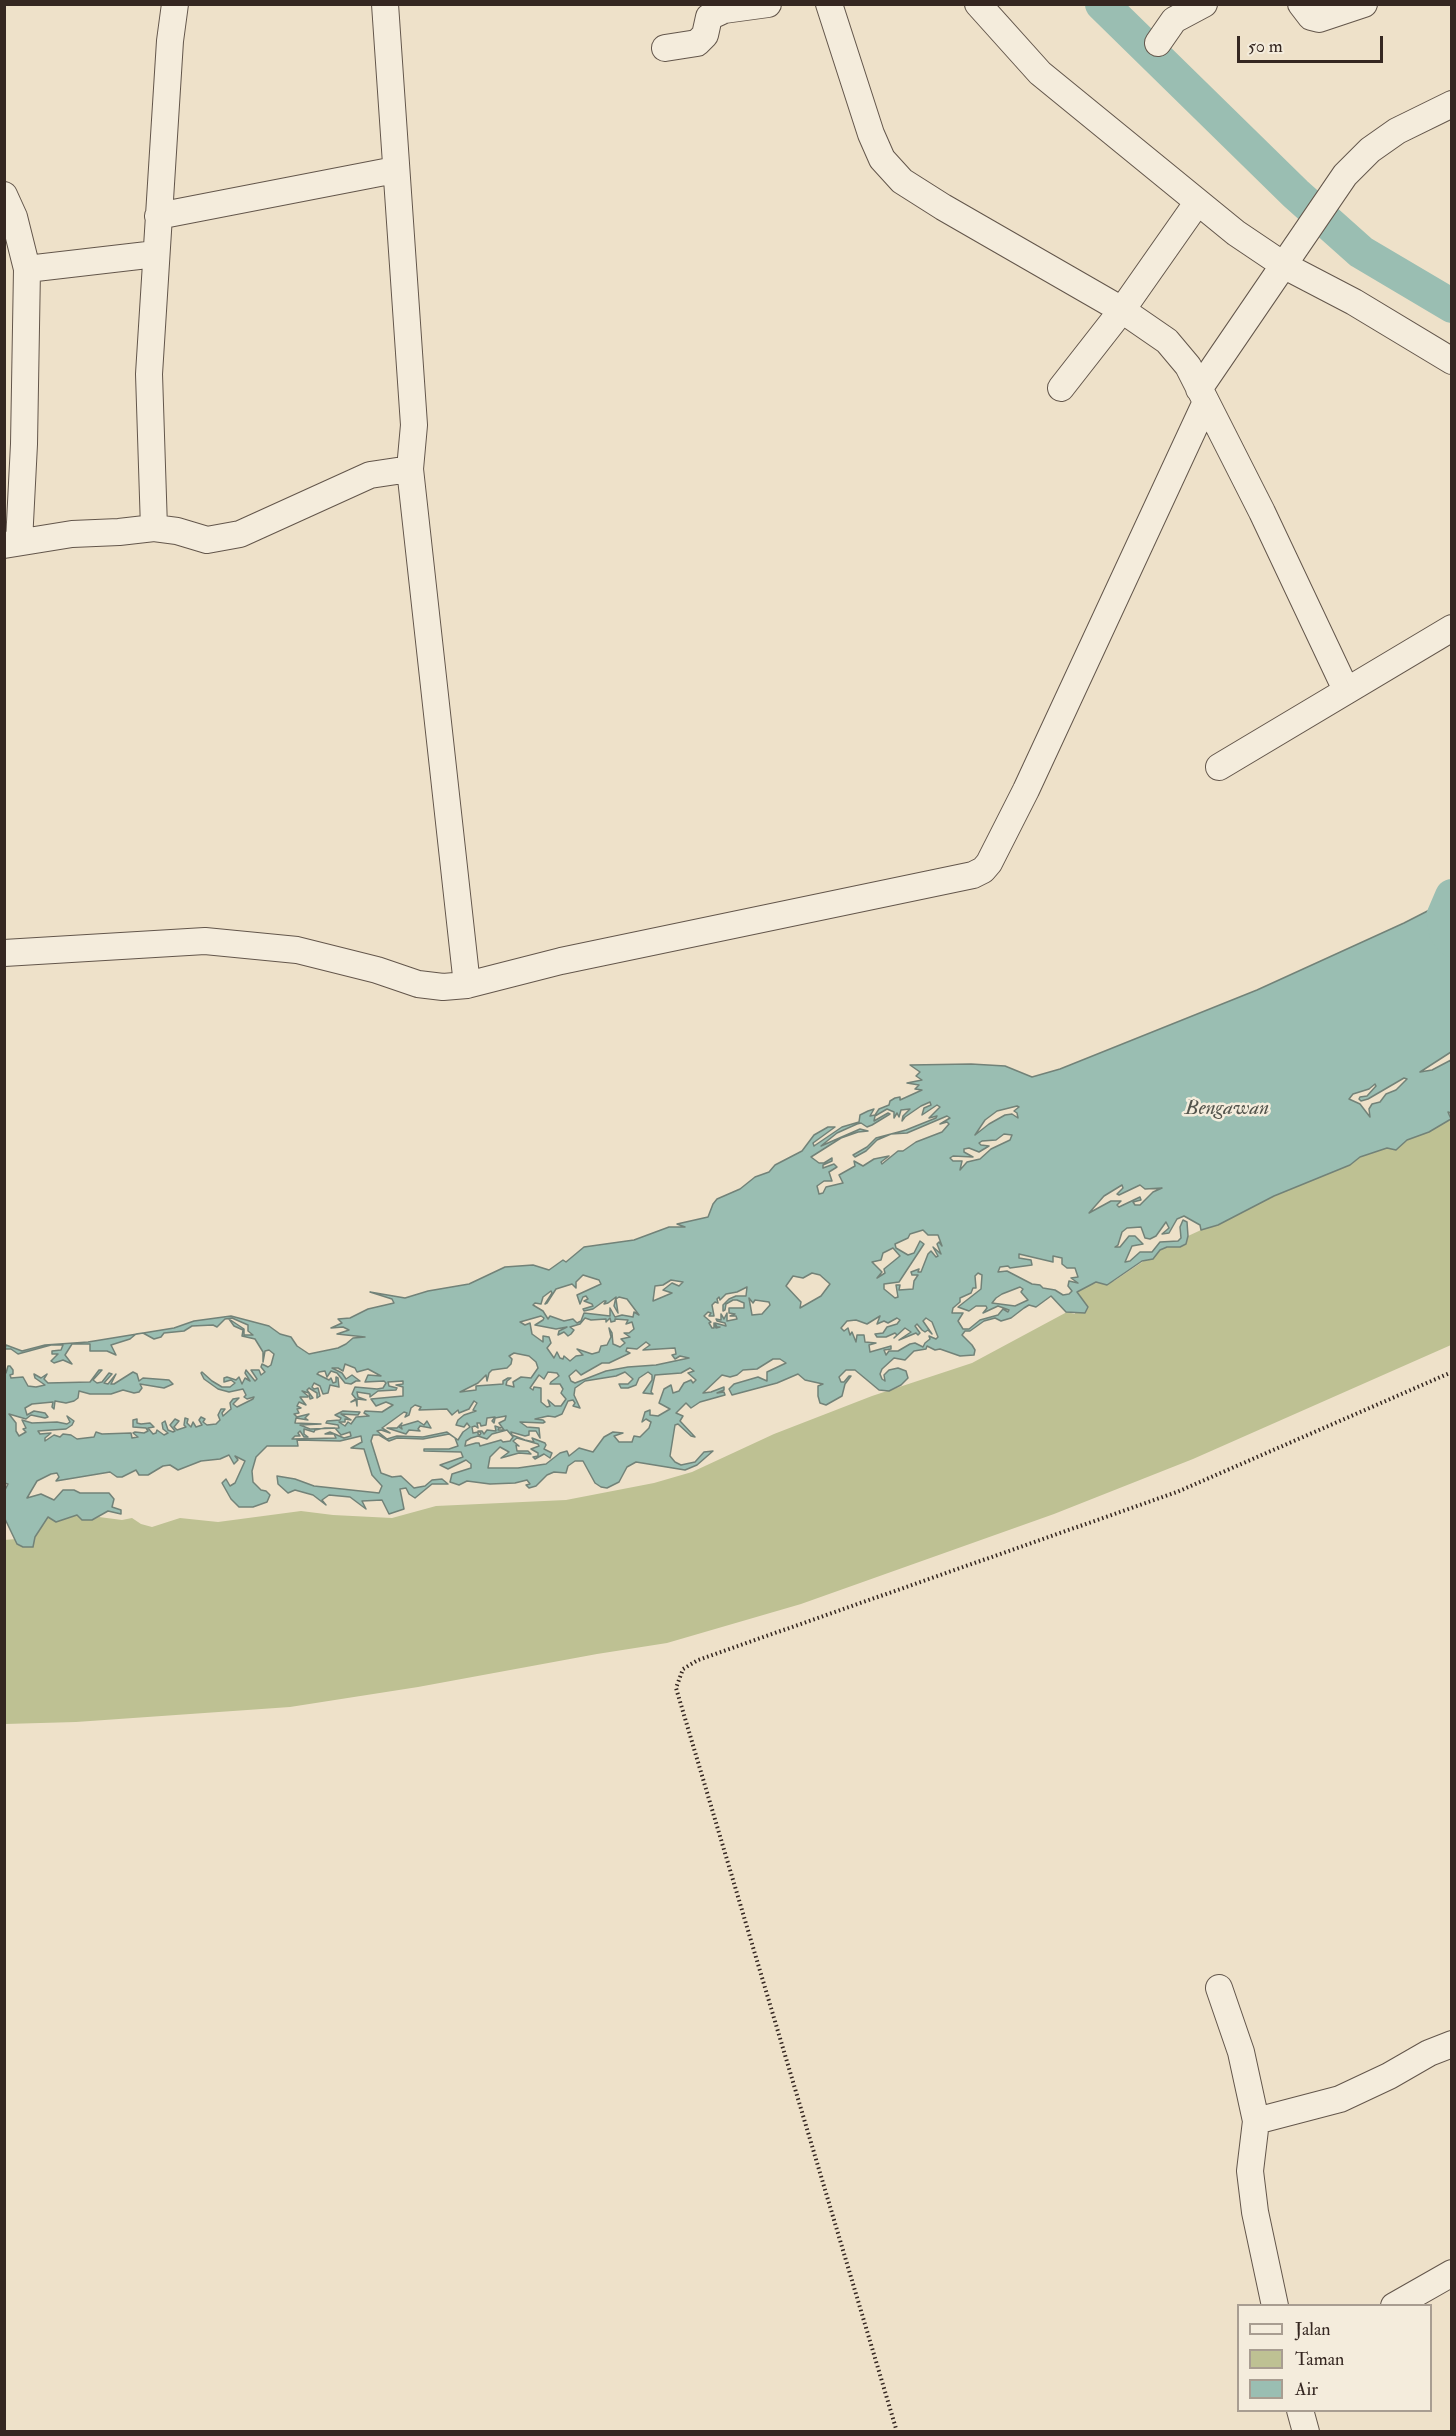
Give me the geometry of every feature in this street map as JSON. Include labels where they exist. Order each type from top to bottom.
[{"type":"street","points":[[154,528],[149,374],[170,41],[175,4]]},
{"type":"street","points":[[385,4],[414,425],[410,469],[467,985]]},
{"type":"street","points":[[665,48],[697,43],[705,35],[709,17],[724,10],[768,4]]},
{"type":"street","points":[[829,4],[871,134],[882,159],[902,181],[1122,310],[1167,341],[1188,366],[1262,512],[1346,690]]},
{"type":"street","points":[[978,4],[1040,73],[1197,203],[1285,266],[1354,302],[1452,361]]},
{"type":"street","points":[[1158,43],[1174,20],[1204,4]]},
{"type":"street","points":[[1301,4],[1311,17],[1319,19],[1364,4]]},
{"type":"street","points":[[4,952],[206,941],[297,950],[377,970],[418,984],[442,987],[467,985],[561,961],[973,875],[983,870],[989,863],[1031,780],[1202,396],[1345,175],[1370,150],[1397,130],[1452,104]]},
{"type":"street","points":[[158,216],[396,170]]},
{"type":"street","points":[[4,195],[14,217],[27,269],[24,444],[12,544],[72,534],[154,528],[177,531],[207,540],[240,534],[370,475],[410,469]]},
{"type":"street","points":[[1061,388],[1122,310],[1197,203]]},
{"type":"street","points":[[27,269],[156,254]]},
{"type":"street","points":[[1219,766],[1452,628]]},
{"type":"street","points":[[1218,1988],[1241,2052],[1256,2121],[1250,2170],[1251,2181],[1255,2212],[1275,2304]]},
{"type":"street","points":[[1256,2121],[1340,2099],[1452,2044]]},
{"type":"street","points":[[1398,2304],[1452,2273]]},
{"type":"street","points":[[1301,2412],[1306,2432]]},
{"type":"path","points":[[897,2432],[676,1689],[683,1669],[698,1660],[1177,1492],[1452,1372]]},
{"type":"green space","points":[[1451,1119],[1451,1345],[1193,1459],[1054,1514],[801,1604],[667,1643],[290,1707],[76,1722],[5,1724],[4,1540],[16,1539],[17,1544],[35,1537],[48,1517],[62,1520],[77,1515],[92,1520],[99,1517],[122,1520],[132,1518],[152,1527],[180,1518],[218,1522],[301,1511],[392,1518],[436,1506],[566,1500],[654,1483],[692,1472],[774,1434],[872,1396],[972,1363],[1067,1312],[1075,1314],[1076,1292],[1088,1284],[1114,1281],[1167,1246],[1186,1245],[1188,1236],[1218,1225],[1274,1196],[1350,1165],[1360,1157],[1387,1148],[1396,1150],[1406,1140],[1429,1132]]},
{"type":"water","name":"Bengawan","points":[[1451,899],[1451,1052],[1420,1072],[1432,1070],[1451,1060],[1451,1113],[1448,1112],[1451,1119],[1429,1132],[1407,1140],[1396,1150],[1387,1148],[1360,1157],[1350,1165],[1274,1196],[1218,1225],[1201,1230],[1200,1225],[1184,1216],[1177,1219],[1169,1233],[1162,1234],[1169,1228],[1166,1222],[1156,1236],[1150,1239],[1145,1238],[1141,1227],[1127,1228],[1122,1232],[1118,1245],[1115,1247],[1120,1247],[1129,1236],[1135,1236],[1143,1244],[1132,1246],[1125,1262],[1130,1261],[1140,1252],[1152,1252],[1160,1242],[1178,1241],[1181,1238],[1180,1227],[1183,1220],[1187,1222],[1188,1236],[1186,1244],[1160,1250],[1153,1259],[1142,1261],[1107,1285],[1096,1282],[1077,1292],[1088,1307],[1085,1313],[1066,1312],[1051,1296],[1036,1307],[1029,1305],[1011,1318],[1001,1321],[995,1318],[984,1321],[970,1331],[965,1331],[962,1335],[975,1350],[974,1355],[960,1356],[927,1346],[926,1349],[914,1351],[905,1360],[894,1358],[882,1369],[880,1374],[882,1379],[885,1381],[884,1375],[889,1370],[898,1368],[906,1371],[908,1378],[901,1385],[889,1391],[879,1390],[855,1370],[846,1370],[839,1377],[841,1382],[851,1376],[845,1384],[842,1396],[826,1405],[820,1403],[818,1396],[818,1386],[823,1384],[805,1380],[798,1374],[777,1383],[732,1395],[729,1389],[734,1384],[758,1377],[767,1381],[767,1372],[786,1363],[780,1359],[773,1359],[757,1369],[743,1370],[730,1377],[722,1375],[703,1393],[724,1387],[724,1390],[717,1393],[724,1392],[725,1395],[700,1402],[691,1408],[686,1403],[676,1413],[683,1416],[680,1421],[695,1437],[678,1424],[675,1425],[670,1456],[675,1462],[681,1465],[695,1462],[704,1452],[713,1451],[697,1465],[685,1470],[636,1462],[627,1467],[619,1482],[607,1488],[595,1483],[583,1461],[575,1461],[568,1466],[566,1473],[554,1472],[547,1475],[536,1486],[529,1488],[526,1485],[530,1484],[527,1480],[490,1484],[467,1481],[459,1485],[450,1482],[452,1474],[471,1468],[471,1464],[466,1460],[448,1469],[440,1465],[463,1457],[461,1452],[424,1451],[424,1449],[449,1449],[458,1446],[455,1438],[449,1434],[423,1439],[397,1438],[389,1441],[379,1435],[373,1435],[371,1441],[381,1473],[392,1477],[401,1476],[414,1488],[425,1486],[432,1480],[442,1479],[448,1484],[432,1484],[415,1498],[406,1488],[400,1489],[404,1509],[389,1514],[382,1500],[362,1501],[366,1509],[350,1497],[329,1495],[322,1500],[326,1505],[313,1495],[295,1490],[288,1493],[278,1484],[277,1476],[295,1479],[314,1486],[379,1493],[382,1486],[372,1475],[364,1449],[351,1448],[362,1442],[361,1436],[340,1441],[297,1440],[298,1446],[267,1446],[256,1457],[252,1471],[253,1482],[270,1495],[267,1502],[253,1507],[239,1507],[231,1499],[222,1483],[226,1479],[230,1486],[235,1483],[245,1461],[235,1456],[238,1460],[234,1464],[229,1455],[220,1459],[201,1461],[178,1470],[170,1465],[163,1466],[148,1475],[139,1475],[136,1470],[122,1477],[117,1477],[110,1472],[56,1481],[59,1477],[57,1473],[51,1474],[37,1481],[27,1498],[41,1494],[54,1500],[63,1490],[74,1490],[80,1493],[109,1493],[114,1499],[112,1507],[121,1510],[121,1514],[108,1511],[92,1520],[82,1520],[77,1515],[56,1522],[48,1517],[35,1537],[33,1547],[23,1547],[17,1544],[5,1519],[5,1490],[8,1484],[4,1483],[4,1372],[6,1373],[8,1366],[13,1370],[11,1378],[23,1377],[28,1386],[36,1387],[45,1385],[35,1378],[34,1374],[41,1378],[47,1374],[44,1379],[48,1383],[90,1382],[99,1370],[102,1370],[93,1380],[97,1383],[102,1382],[109,1373],[112,1374],[104,1383],[108,1384],[116,1374],[111,1384],[114,1384],[133,1372],[137,1374],[139,1381],[143,1378],[169,1380],[173,1384],[164,1388],[140,1384],[142,1388],[139,1392],[134,1393],[123,1390],[111,1394],[90,1394],[79,1391],[78,1398],[74,1401],[66,1403],[55,1401],[54,1409],[53,1402],[32,1404],[25,1408],[27,1415],[34,1411],[45,1413],[48,1417],[45,1418],[31,1415],[26,1419],[9,1414],[16,1423],[19,1436],[26,1432],[23,1429],[26,1428],[22,1420],[32,1423],[67,1424],[70,1422],[67,1416],[74,1421],[66,1429],[38,1431],[40,1434],[51,1433],[45,1441],[54,1435],[60,1437],[63,1434],[77,1439],[94,1437],[96,1432],[102,1434],[131,1433],[132,1438],[138,1437],[133,1433],[135,1432],[148,1431],[146,1428],[133,1427],[133,1420],[137,1419],[137,1423],[150,1423],[154,1427],[148,1428],[153,1434],[157,1430],[164,1435],[168,1433],[163,1429],[162,1423],[165,1421],[168,1430],[173,1432],[175,1431],[170,1425],[175,1419],[179,1421],[174,1427],[177,1430],[186,1427],[185,1418],[188,1419],[187,1423],[191,1427],[193,1422],[196,1427],[202,1425],[199,1420],[201,1417],[205,1419],[203,1422],[207,1425],[216,1424],[220,1420],[218,1415],[221,1409],[225,1409],[223,1416],[231,1409],[230,1403],[233,1399],[239,1398],[233,1404],[237,1407],[254,1397],[247,1399],[244,1397],[246,1395],[243,1389],[229,1392],[218,1389],[204,1379],[201,1373],[222,1387],[230,1387],[235,1383],[231,1380],[224,1382],[224,1378],[227,1377],[236,1380],[239,1377],[242,1384],[245,1378],[250,1381],[245,1373],[246,1370],[255,1381],[257,1379],[251,1370],[259,1370],[261,1375],[265,1372],[261,1367],[262,1364],[268,1367],[271,1365],[274,1354],[269,1350],[265,1351],[263,1362],[263,1352],[255,1339],[242,1336],[243,1330],[234,1326],[229,1319],[244,1329],[244,1335],[253,1335],[248,1331],[248,1325],[232,1318],[225,1319],[217,1327],[213,1325],[192,1326],[184,1331],[164,1333],[161,1337],[154,1339],[143,1333],[174,1328],[194,1321],[231,1316],[269,1326],[280,1334],[291,1337],[297,1346],[309,1354],[338,1348],[353,1338],[365,1337],[337,1334],[349,1330],[343,1327],[331,1328],[342,1323],[338,1319],[350,1318],[368,1309],[394,1303],[392,1299],[370,1292],[405,1298],[428,1291],[469,1284],[505,1267],[533,1265],[549,1270],[563,1260],[566,1262],[584,1247],[634,1240],[669,1227],[685,1227],[677,1224],[708,1217],[717,1199],[740,1189],[755,1177],[769,1172],[775,1165],[802,1151],[814,1135],[828,1127],[835,1127],[813,1143],[814,1146],[842,1127],[859,1122],[860,1115],[874,1109],[870,1116],[875,1115],[879,1109],[889,1105],[890,1101],[895,1098],[900,1097],[900,1100],[922,1090],[915,1089],[919,1085],[907,1083],[922,1080],[916,1076],[920,1072],[910,1065],[1005,1066],[1032,1077],[1060,1069],[1257,990]],"holes":[[[1404,1078],[1407,1079],[1396,1090],[1386,1094],[1380,1102],[1372,1104],[1369,1109],[1370,1117],[1360,1104],[1349,1099],[1353,1094],[1369,1089],[1375,1084],[1376,1086],[1367,1096],[1359,1099],[1361,1101],[1368,1099]],[[930,1102],[931,1105],[924,1108],[922,1115],[937,1105],[940,1107],[929,1118],[937,1116],[936,1118],[891,1134],[907,1133],[947,1116],[950,1118],[940,1124],[947,1122],[949,1124],[942,1132],[916,1142],[903,1151],[898,1151],[882,1164],[881,1162],[889,1156],[874,1159],[863,1166],[854,1161],[855,1166],[839,1175],[843,1183],[826,1187],[823,1193],[819,1194],[817,1186],[824,1181],[832,1181],[829,1172],[837,1167],[834,1164],[823,1168],[823,1165],[832,1161],[832,1158],[819,1163],[811,1157],[841,1138],[868,1131],[860,1129],[821,1146],[837,1133],[861,1123],[867,1127],[872,1125],[890,1114],[874,1121],[875,1116],[887,1109],[894,1112],[894,1118],[897,1113],[899,1117],[901,1110],[910,1109],[903,1116],[902,1121]],[[1019,1107],[1014,1111],[1018,1118],[1012,1114],[1005,1115],[975,1135],[985,1120],[997,1111]],[[1004,1134],[1012,1135],[1010,1140],[991,1149],[980,1159],[967,1162],[960,1170],[962,1161],[953,1161],[950,1158],[953,1156],[973,1157],[964,1152],[964,1149],[969,1148],[979,1152],[989,1146],[979,1143],[996,1140]],[[1122,1185],[1123,1188],[1117,1194],[1119,1195],[1140,1185],[1145,1189],[1162,1188],[1153,1192],[1140,1205],[1135,1205],[1133,1202],[1141,1200],[1140,1197],[1119,1207],[1117,1205],[1121,1201],[1111,1201],[1089,1213],[1104,1196]],[[923,1230],[928,1235],[938,1235],[942,1246],[939,1242],[937,1244],[941,1254],[933,1247],[938,1256],[936,1257],[931,1251],[921,1272],[918,1272],[919,1269],[911,1272],[912,1275],[918,1275],[913,1289],[899,1290],[900,1285],[896,1285],[898,1297],[895,1298],[884,1289],[884,1284],[899,1282],[924,1244],[920,1241],[914,1253],[908,1255],[896,1248],[895,1244],[908,1238],[910,1234]],[[893,1248],[900,1256],[884,1269],[885,1273],[877,1278],[882,1272],[872,1262],[881,1260],[883,1253]],[[1019,1254],[1053,1262],[1053,1256],[1062,1258],[1062,1264],[1067,1268],[1075,1268],[1078,1277],[1071,1278],[1078,1283],[1069,1281],[1068,1286],[1072,1291],[1063,1295],[1055,1290],[1032,1284],[1007,1271],[998,1272],[1000,1267],[1032,1265],[1031,1260],[1019,1258]],[[812,1273],[820,1275],[830,1284],[821,1296],[800,1308],[801,1302],[786,1286],[793,1276],[803,1278]],[[978,1273],[982,1275],[981,1289],[958,1307],[969,1311],[976,1306],[986,1306],[983,1313],[998,1306],[1009,1310],[1008,1312],[1003,1309],[998,1315],[980,1320],[969,1329],[963,1329],[958,1321],[963,1313],[952,1313],[953,1308],[960,1302],[960,1298],[971,1293],[973,1288],[976,1288],[975,1276]],[[583,1275],[599,1280],[601,1284],[577,1295],[580,1304],[586,1296],[588,1299],[584,1301],[593,1306],[583,1309],[584,1311],[593,1309],[604,1301],[606,1301],[604,1304],[608,1303],[616,1297],[614,1306],[618,1313],[616,1299],[619,1297],[627,1299],[639,1315],[634,1312],[633,1317],[622,1315],[615,1317],[610,1308],[610,1316],[584,1313],[581,1321],[577,1323],[573,1319],[564,1321],[550,1316],[548,1319],[543,1311],[533,1305],[541,1304],[543,1297],[551,1291],[545,1304],[547,1303],[556,1289],[572,1284],[576,1288],[576,1282]],[[671,1280],[683,1282],[679,1286],[672,1283],[663,1290],[672,1293],[653,1301],[655,1286],[663,1285]],[[747,1287],[746,1296],[736,1296],[723,1305],[723,1311],[726,1304],[733,1300],[744,1303],[744,1308],[729,1308],[729,1313],[735,1314],[730,1316],[736,1316],[737,1319],[727,1321],[727,1313],[724,1319],[721,1314],[721,1320],[716,1319],[725,1323],[726,1326],[715,1323],[717,1327],[720,1327],[716,1328],[714,1323],[714,1328],[712,1328],[709,1323],[711,1322],[704,1316],[708,1312],[711,1313],[709,1316],[714,1316],[712,1305],[715,1302],[718,1303],[719,1297],[720,1300],[726,1294]],[[1020,1287],[1028,1300],[1015,1306],[992,1303],[1002,1294]],[[749,1298],[753,1303],[755,1300],[769,1302],[770,1305],[762,1314],[752,1315]],[[541,1316],[543,1320],[535,1325],[556,1329],[567,1327],[559,1331],[558,1335],[564,1332],[568,1336],[574,1330],[570,1327],[580,1324],[585,1318],[606,1319],[606,1322],[610,1318],[611,1322],[615,1319],[628,1320],[626,1324],[632,1322],[634,1329],[629,1333],[624,1333],[630,1337],[621,1339],[625,1343],[620,1347],[613,1344],[609,1328],[611,1337],[607,1345],[601,1346],[599,1352],[592,1354],[577,1349],[583,1355],[576,1356],[570,1361],[564,1356],[563,1359],[560,1358],[557,1352],[554,1358],[547,1348],[551,1343],[549,1337],[543,1336],[543,1342],[532,1334],[530,1323],[525,1325],[520,1322]],[[880,1316],[877,1324],[884,1321],[888,1323],[897,1318],[900,1320],[897,1324],[887,1327],[883,1333],[875,1334],[877,1337],[886,1337],[895,1333],[897,1335],[894,1338],[905,1328],[911,1332],[899,1340],[916,1333],[918,1335],[920,1333],[915,1326],[917,1324],[922,1330],[925,1332],[928,1330],[932,1334],[923,1321],[926,1318],[932,1322],[938,1337],[936,1339],[929,1336],[930,1339],[923,1347],[915,1343],[910,1344],[898,1351],[889,1351],[886,1355],[884,1350],[891,1349],[891,1346],[870,1352],[869,1345],[876,1343],[865,1342],[864,1335],[857,1335],[856,1342],[848,1328],[844,1331],[841,1328],[847,1321],[856,1320],[867,1324]],[[646,1342],[650,1345],[643,1350],[675,1348],[676,1354],[672,1355],[675,1359],[680,1356],[689,1358],[656,1365],[606,1371],[575,1383],[571,1381],[569,1376],[576,1370],[581,1375],[602,1363],[609,1363],[630,1353],[626,1351],[627,1348],[637,1349]],[[514,1353],[529,1356],[536,1362],[538,1368],[531,1378],[521,1377],[513,1382],[514,1387],[506,1385],[511,1378],[508,1378],[503,1381],[503,1384],[476,1386],[476,1390],[460,1392],[478,1383],[486,1375],[487,1381],[492,1370],[507,1368],[512,1359],[509,1356]],[[345,1364],[355,1368],[357,1372],[368,1369],[381,1376],[368,1375],[365,1382],[384,1381],[386,1383],[383,1388],[377,1389],[355,1387],[352,1394],[356,1399],[351,1402],[356,1400],[357,1406],[357,1399],[366,1400],[358,1397],[357,1392],[370,1394],[370,1397],[378,1391],[396,1390],[397,1388],[389,1386],[388,1382],[403,1381],[403,1384],[396,1385],[403,1387],[403,1396],[371,1399],[376,1406],[386,1402],[393,1405],[382,1412],[365,1411],[364,1413],[369,1416],[356,1417],[351,1424],[348,1422],[345,1426],[339,1422],[345,1422],[345,1419],[351,1420],[341,1414],[358,1415],[360,1412],[343,1411],[335,1415],[341,1418],[340,1420],[327,1421],[326,1423],[338,1425],[339,1428],[335,1428],[341,1435],[350,1432],[351,1436],[344,1438],[330,1432],[325,1434],[334,1434],[336,1438],[292,1439],[300,1436],[298,1433],[300,1431],[304,1437],[308,1437],[304,1434],[304,1429],[314,1432],[322,1429],[310,1429],[300,1425],[321,1424],[295,1423],[296,1418],[308,1420],[305,1418],[309,1414],[297,1417],[294,1414],[299,1413],[297,1409],[301,1408],[297,1406],[299,1402],[306,1405],[300,1397],[308,1396],[302,1391],[309,1393],[310,1399],[313,1398],[307,1390],[309,1388],[317,1393],[317,1398],[320,1396],[318,1388],[312,1387],[314,1383],[320,1386],[323,1394],[328,1393],[330,1385],[339,1387],[338,1378],[336,1377],[336,1382],[333,1383],[331,1378],[329,1380],[317,1374],[319,1372],[325,1371],[327,1377],[331,1371],[337,1373],[345,1383],[360,1381],[352,1375],[346,1379],[342,1373],[332,1368],[343,1371]],[[690,1368],[694,1371],[688,1373],[696,1380],[693,1383],[691,1380],[684,1383],[679,1391],[673,1393],[671,1385],[664,1389],[659,1403],[670,1409],[658,1416],[650,1415],[650,1410],[645,1412],[642,1422],[646,1419],[651,1422],[649,1428],[640,1437],[634,1436],[632,1442],[619,1442],[614,1436],[623,1433],[613,1432],[604,1437],[593,1452],[579,1448],[569,1456],[567,1451],[560,1453],[546,1464],[518,1468],[488,1468],[490,1457],[500,1447],[509,1452],[501,1458],[519,1453],[531,1454],[528,1451],[517,1451],[516,1445],[519,1446],[513,1441],[517,1438],[538,1444],[539,1446],[531,1449],[538,1453],[538,1456],[533,1457],[535,1459],[544,1454],[550,1458],[552,1453],[544,1449],[545,1443],[532,1438],[534,1442],[525,1440],[512,1435],[511,1432],[525,1436],[529,1435],[529,1431],[536,1431],[540,1438],[539,1428],[527,1427],[520,1422],[543,1423],[545,1422],[543,1420],[535,1419],[562,1414],[568,1401],[573,1400],[575,1403],[573,1406],[580,1408],[574,1395],[575,1388],[585,1381],[616,1376],[625,1372],[633,1379],[628,1384],[619,1384],[621,1388],[628,1388],[636,1385],[639,1378],[648,1372],[652,1375],[652,1380],[643,1393],[653,1394],[651,1392],[655,1375],[681,1373]],[[548,1372],[557,1373],[559,1376],[550,1384],[560,1384],[563,1389],[561,1393],[566,1399],[561,1406],[555,1406],[548,1400],[550,1406],[547,1407],[541,1402],[541,1388],[534,1387],[533,1390],[530,1388],[539,1375],[544,1379]],[[474,1401],[477,1403],[473,1410],[476,1411],[458,1420],[456,1425],[464,1427],[467,1423],[470,1427],[458,1440],[447,1432],[423,1437],[397,1436],[387,1439],[377,1431],[390,1433],[382,1428],[404,1412],[407,1413],[405,1417],[409,1415],[411,1408],[415,1405],[421,1407],[419,1410],[447,1409],[452,1415],[458,1410],[459,1413],[469,1409]],[[506,1416],[505,1420],[499,1423],[504,1430],[498,1430],[501,1428],[495,1426],[496,1431],[487,1430],[484,1434],[478,1431],[480,1435],[478,1432],[473,1433],[472,1427],[478,1428],[477,1423],[481,1426],[486,1425],[487,1418],[495,1417],[492,1421],[494,1423],[495,1418]],[[507,1430],[513,1437],[510,1441],[501,1440],[480,1446],[479,1443],[465,1446],[466,1441],[478,1436],[487,1439],[492,1434]]]},
{"type":"water","points":[[891,1134],[877,1140],[866,1151],[855,1157],[853,1155],[867,1147],[876,1138]]},
{"type":"water","points":[[136,1334],[130,1339],[111,1345],[116,1355],[107,1351],[90,1351],[90,1344],[72,1344],[65,1355],[72,1364],[63,1360],[54,1363],[51,1361],[58,1354],[52,1354],[52,1351],[61,1350],[63,1345],[51,1345],[18,1354],[11,1349],[5,1349],[6,1345],[22,1351],[45,1345],[88,1342]]},
{"type":"water","points":[[418,1421],[424,1425],[427,1421],[431,1428],[420,1426],[418,1429],[420,1431],[409,1430],[406,1434],[387,1428],[397,1428],[402,1423],[399,1427],[402,1429],[401,1426]]},
{"type":"waterway","points":[[1102,4],[1296,194],[1361,252],[1452,306]]},
{"type":"waterway","points":[[1452,896],[1443,917],[1446,932],[1452,940]]}]
